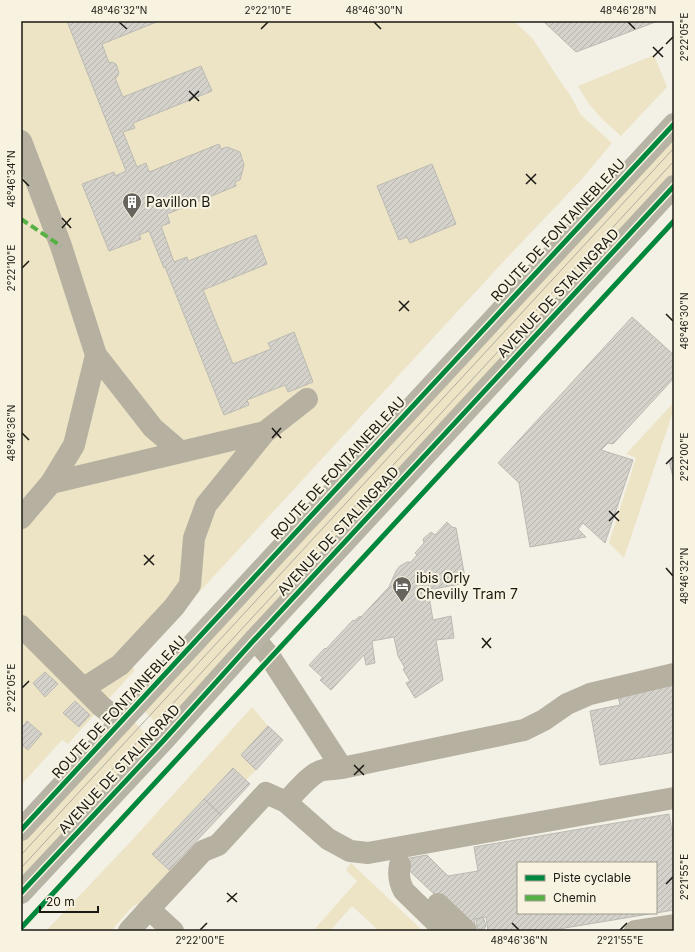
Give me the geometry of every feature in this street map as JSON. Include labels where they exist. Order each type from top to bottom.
[{"type":"main road","name":"ROUTE DE FONTAINEBLEAU","points":[[21,830],[674,124]]},
{"type":"main road","name":"AVENUE DE STALINGRAD","points":[[21,893],[164,740],[255,639],[674,186]]},
{"type":"lane","points":[[21,141],[61,246],[96,355],[153,428],[181,452]]},
{"type":"lane","points":[[21,518],[51,483],[74,444],[96,355]]},
{"type":"lane","points":[[84,688],[120,665],[174,607],[190,585],[194,538],[206,505],[265,432],[307,399]]},
{"type":"lane","points":[[51,483],[265,432]]},
{"type":"lane","points":[[21,626],[101,706],[121,722]]},
{"type":"lane","points":[[255,639],[275,664],[342,768]]},
{"type":"lane","points":[[286,802],[304,783],[322,770],[342,768],[524,730],[544,720],[568,704],[590,694],[633,685],[674,674]]},
{"type":"lane","points":[[129,931],[203,851],[218,845],[266,793],[286,802],[328,840],[350,851],[368,852],[674,798]]},
{"type":"lane","points":[[445,931],[404,891],[398,874],[405,870],[412,880],[466,931]]},
{"type":"lane","points":[[149,909],[173,931]]},
{"type":"lane","points":[[635,931],[674,925]]},
{"type":"shaded area","points":[[21,21],[514,21],[533,39],[569,93],[581,115],[612,143],[581,180],[504,261],[203,588],[130,665],[135,670],[68,744],[62,740],[21,785]]},
{"type":"shaded area","points":[[654,55],[667,87],[621,136],[602,119],[588,103],[578,86]]},
{"type":"shaded area","points":[[674,136],[674,173],[161,727],[143,710]]},
{"type":"shaded area","points":[[674,402],[674,409],[624,558],[609,543],[636,458],[626,454]]},
{"type":"shaded area","points":[[252,707],[268,726],[241,755],[256,770],[246,780],[233,768],[152,854],[169,870],[170,869],[174,872],[140,903],[132,907],[111,931],[46,931],[134,838]]},
{"type":"shaded area","points":[[133,721],[151,738],[21,879],[21,842]]},
{"type":"shaded area","points":[[351,863],[423,931],[379,931],[352,906],[330,931],[313,931],[357,881],[346,870]]},
{"type":"building","name":"Pavillon B","points":[[67,21],[159,21],[102,44],[109,63],[112,62],[116,64],[119,73],[115,78],[123,97],[201,66],[212,91],[133,123],[135,128],[123,132],[137,167],[146,163],[149,172],[219,144],[221,149],[227,147],[240,152],[244,165],[240,180],[235,182],[236,186],[167,214],[170,223],[161,226],[174,262],[187,257],[188,261],[256,235],[267,264],[203,290],[233,364],[271,349],[268,343],[294,332],[313,382],[288,392],[285,385],[247,400],[249,405],[224,415],[165,267],[164,268],[149,231],[139,235],[141,239],[109,251],[82,184],[114,172],[115,176],[126,171]]},
{"type":"building","points":[[543,21],[658,21],[576,52]]},
{"type":"building","points":[[432,164],[456,224],[410,243],[407,237],[399,240],[377,186]]},
{"type":"building","points":[[632,317],[674,355],[674,378],[613,444],[608,443],[601,450],[633,460],[605,543],[583,523],[578,529],[586,537],[530,547],[519,483],[498,463]]},
{"type":"building","points":[[674,460],[674,481],[669,461]]},
{"type":"building","name":"ibis Orly Chevilly Tram 7","points":[[447,522],[452,527],[456,528],[466,583],[428,590],[433,620],[451,616],[454,638],[436,640],[443,680],[415,698],[406,683],[410,681],[398,656],[394,637],[372,641],[375,663],[366,665],[364,655],[331,690],[320,680],[323,678],[309,665],[353,620],[354,621],[360,616],[361,617],[389,587],[396,571],[400,566],[407,562],[411,562],[417,555],[415,553],[424,543],[423,539],[431,532],[435,535]]},
{"type":"building","points":[[45,672],[58,684],[45,697],[33,683]]},
{"type":"building","points":[[674,685],[674,752],[600,765],[590,711],[620,705],[618,696]]},
{"type":"building","points":[[75,701],[90,715],[79,727],[63,713]]},
{"type":"building","points":[[27,721],[42,734],[28,750],[21,744],[21,729]]},
{"type":"building","points":[[268,726],[283,740],[256,770],[241,755]]},
{"type":"building","points":[[233,768],[250,784],[221,815],[204,799]]},
{"type":"building","points":[[204,799],[221,815],[169,870],[152,854]]},
{"type":"building","points":[[669,814],[674,841],[674,910],[657,913],[657,862],[517,862],[517,914],[649,914],[547,931],[488,931],[486,917],[474,919],[476,931],[398,860],[427,855],[448,876],[478,871],[474,847]]},
{"type":"building","points":[[483,917],[486,925],[482,930],[477,928],[476,919]]},
{"type":"tram line","points":[[21,855],[674,148]]},
{"type":"tram line","points":[[21,868],[674,161]]},
{"type":"marked path","points":[[21,219],[61,246]]},
{"type":"cycle path","points":[[21,830],[674,124]]},
{"type":"cycle path","points":[[21,893],[164,740],[255,639],[674,186]]},
{"type":"cycle path","points":[[21,928],[674,221]]},
{"type":"place","name":"Pavillon B","points":[[132,219]]},
{"type":"place","name":"ibis Orly Chevilly Tram 7","points":[[402,603]]}]
